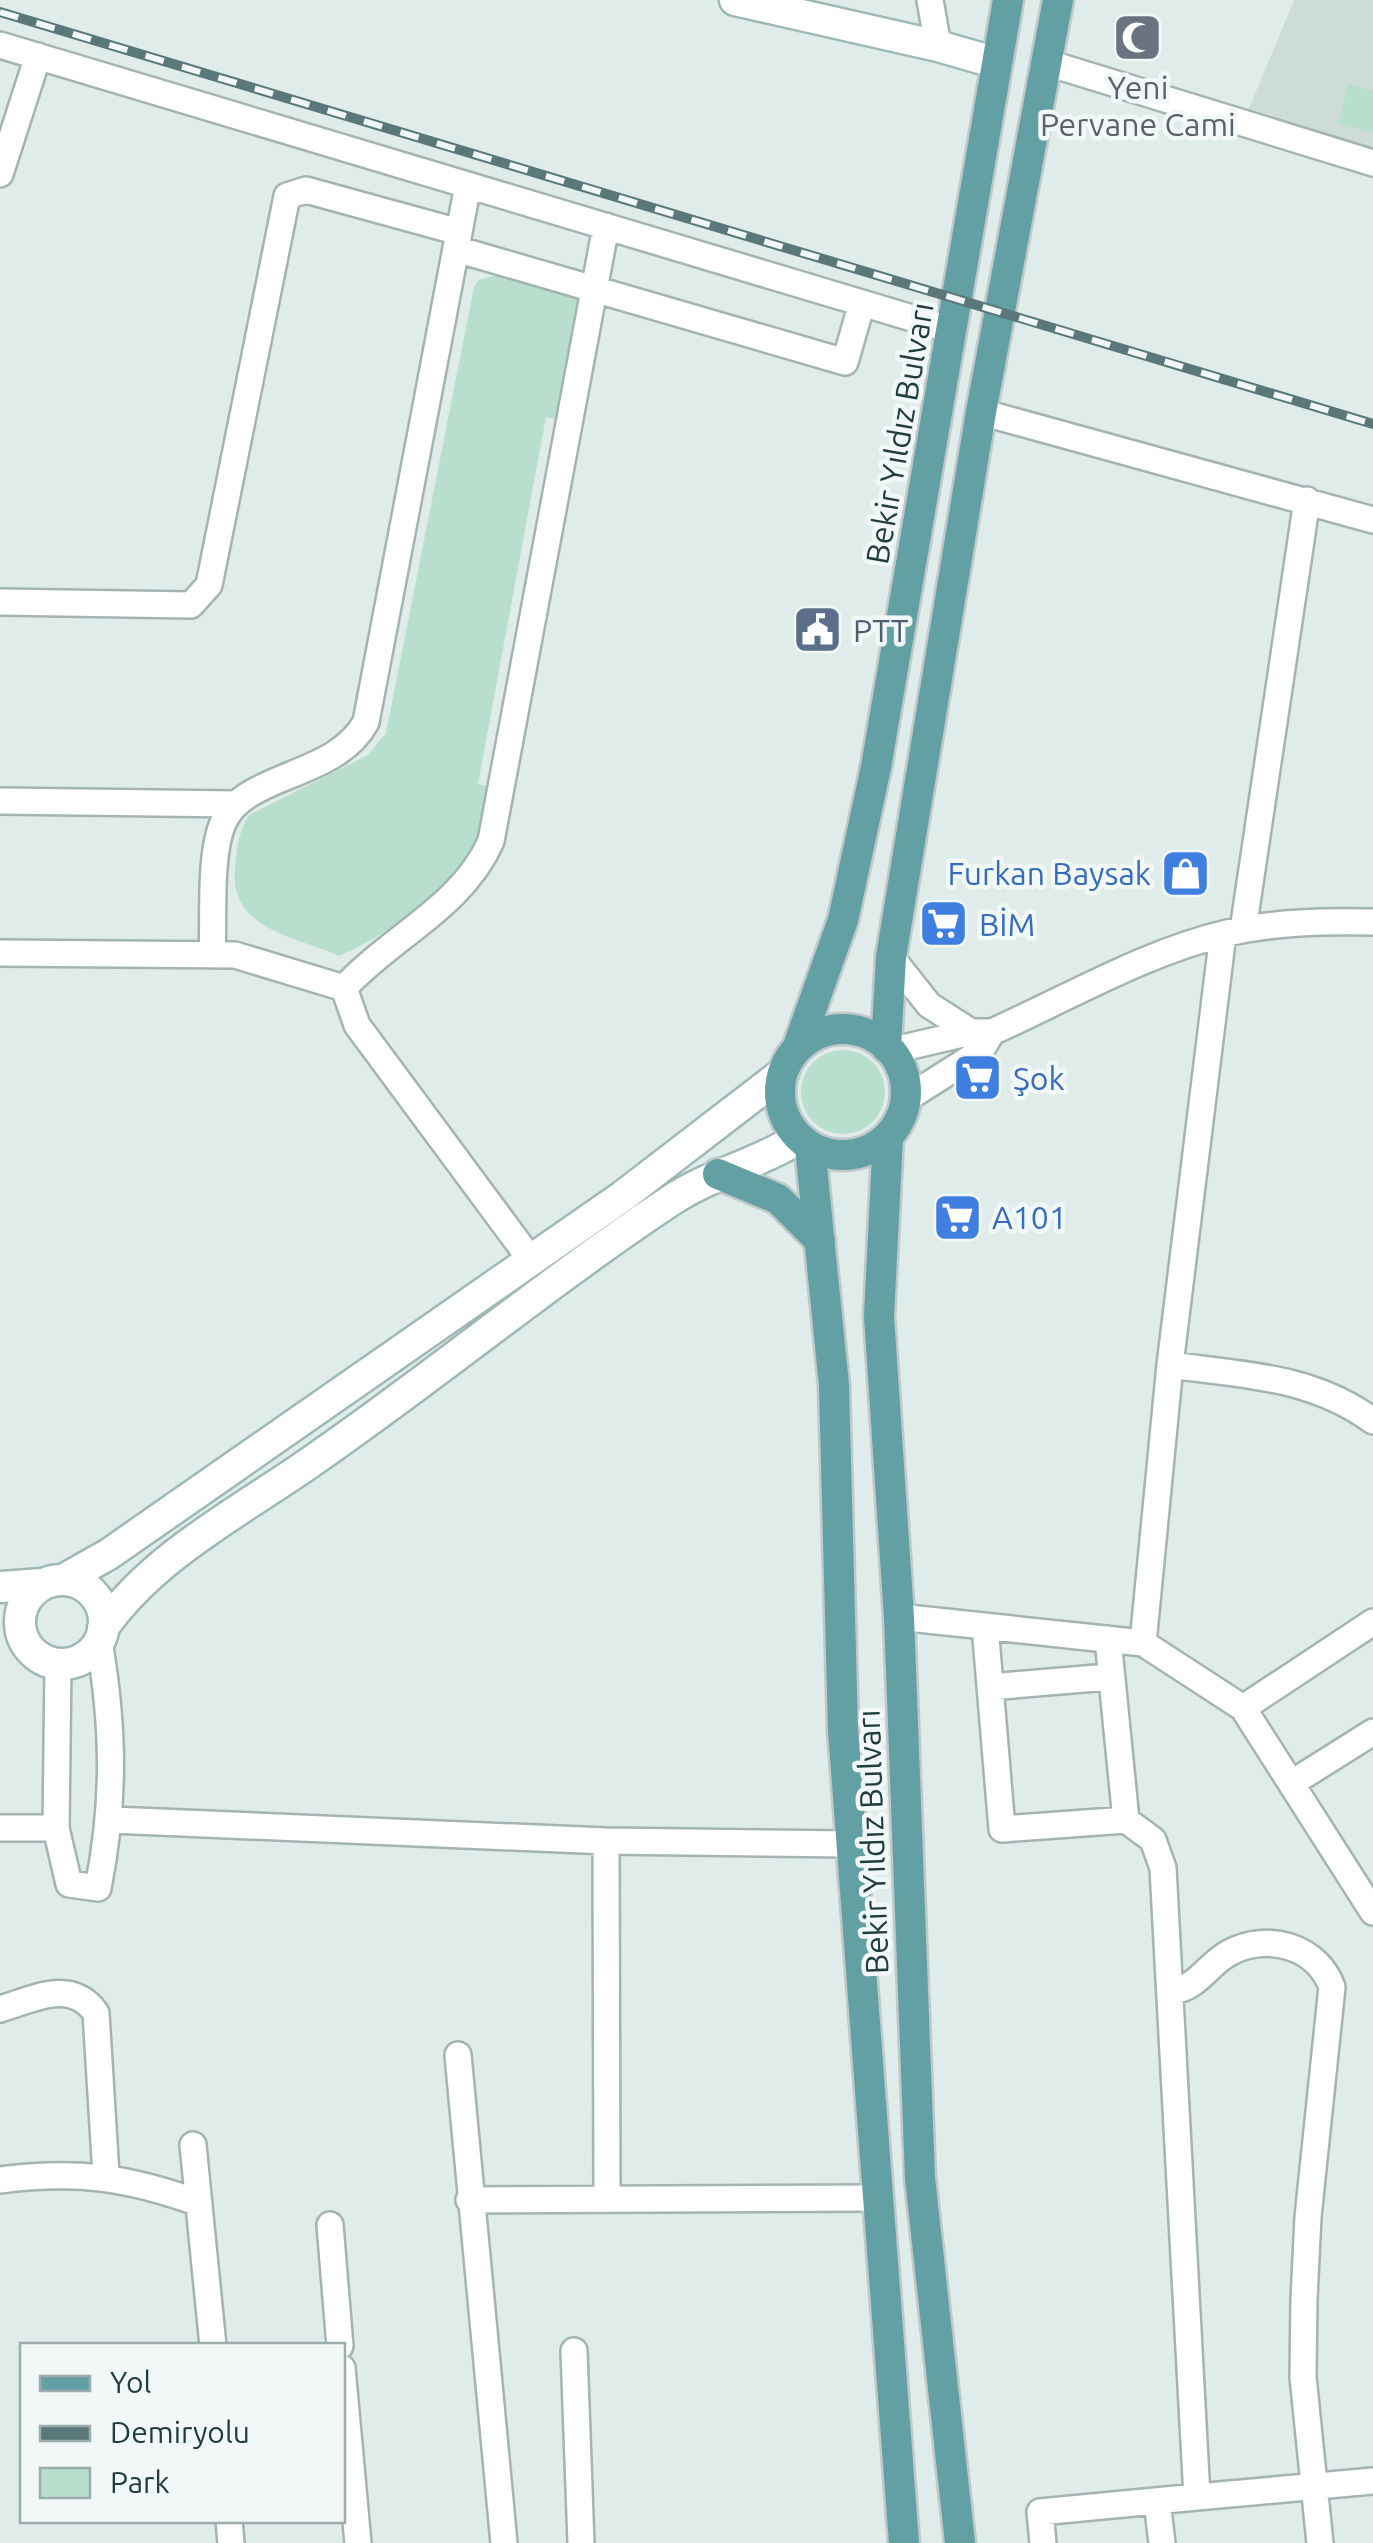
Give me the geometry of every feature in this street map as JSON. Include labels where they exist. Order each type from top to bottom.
[{"type":"main road","name":"Bekir Yıldız Bulvarı","points":[[790,1060],[842,920],[876,767],[1008,0]]},
{"type":"main road","points":[[888,1049],[890,956],[982,412],[1058,0]]},
{"type":"main road","points":[[848,1029],[888,1049],[902,1070],[906,1098],[888,1136],[851,1156],[804,1142],[780,1101],[790,1060],[820,1033],[848,1029]]},
{"type":"main road","name":"Bekir Yıldız Bulvarı","points":[[888,1136],[879,1316],[899,1617],[920,2178],[960,2543]]},
{"type":"main road","name":"Bekir Yıldız Bulvarı","points":[[804,1142],[820,1241],[834,1385],[843,1730],[874,2198],[904,2543]]},
{"type":"main road","points":[[718,1174],[778,1199],[820,1241]]},
{"type":"street","points":[[735,0],[938,46],[998,64]]},
{"type":"street","points":[[930,0],[938,46]]},
{"type":"street","points":[[0,45],[952,330]]},
{"type":"street","points":[[0,174],[38,56]]},
{"type":"street","points":[[1048,62],[1373,163]]},
{"type":"street","points":[[0,801],[236,804],[341,753],[366,722],[468,185]]},
{"type":"street","points":[[0,602],[190,605],[209,585],[287,196],[306,190],[595,289],[844,362],[862,303]]},
{"type":"street","points":[[344,988],[381,951],[459,891],[491,841],[606,226]]},
{"type":"street","points":[[982,412],[1373,520]]},
{"type":"street","points":[[1143,1643],[1170,1365],[1233,932],[1307,500]]},
{"type":"street","points":[[212,955],[218,836],[236,804]]},
{"type":"street","points":[[888,1049],[982,1032],[1176,949],[1233,932],[1373,922]]},
{"type":"street","points":[[0,953],[235,955],[344,988]]},
{"type":"street","points":[[890,956],[929,1004],[982,1032]]},
{"type":"street","points":[[344,988],[357,1025],[532,1260]]},
{"type":"street","points":[[906,1098],[980,1052],[982,1032]]},
{"type":"street","points":[[790,1060],[669,1162],[532,1260],[109,1554],[53,1582],[24,1605],[11,1632],[33,1651],[58,1663],[78,1660],[128,1596],[162,1565],[319,1457],[623,1233],[718,1174],[804,1142]]},
{"type":"street","points":[[1170,1365],[1300,1382],[1340,1399],[1373,1421]]},
{"type":"street","points":[[0,1588],[77,1582],[94,1594],[103,1614],[112,1820],[98,1888],[69,1884],[56,1828],[58,1663]]},
{"type":"street","points":[[899,1617],[1143,1643],[1243,1708],[1373,1912]]},
{"type":"street","points":[[1243,1708],[1373,1622]]},
{"type":"street","points":[[985,1626],[1002,1830],[1126,1820],[1146,1832],[1160,1852],[1172,1992],[1197,2497]]},
{"type":"street","points":[[1108,1640],[1108,1677],[1126,1820]]},
{"type":"street","points":[[990,1687],[1108,1677]]},
{"type":"street","points":[[1292,1783],[1373,1732]]},
{"type":"street","points":[[112,1820],[606,1841],[851,1844]]},
{"type":"street","points":[[0,1828],[56,1828]]},
{"type":"street","points":[[606,1841],[606,2200]]},
{"type":"street","points":[[1172,1992],[1190,1987],[1219,1959],[1248,1946],[1304,1951],[1325,1970],[1332,1987],[1308,2217],[1304,2299],[1303,2377],[1320,2543]]},
{"type":"street","points":[[0,2009],[66,1992],[82,1998],[96,2014],[106,2175]]},
{"type":"street","points":[[458,2055],[504,2543]]},
{"type":"street","points":[[193,2145],[212,2343]]},
{"type":"street","points":[[0,2180],[56,2174],[106,2175],[199,2202]]},
{"type":"street","points":[[469,2200],[874,2198]]},
{"type":"street","points":[[330,2225],[340,2343]]},
{"type":"street","points":[[574,2350],[581,2543]]},
{"type":"street","points":[[345,2401],[358,2543]]},
{"type":"street","points":[[1043,2543],[1040,2512],[1373,2481]]},
{"type":"street","points":[[1157,2501],[1162,2543]]},
{"type":"shaded area","points":[[1294,0],[1373,0],[1373,150],[1248,111]]},
{"type":"green space","points":[[1349,84],[1373,91],[1373,133],[1338,124]]},
{"type":"green space","points":[[503,273],[577,298],[581,308],[564,421],[546,417],[478,784],[495,788],[473,849],[450,881],[405,918],[339,956],[268,927],[242,905],[235,868],[242,828],[249,815],[368,755],[386,733],[474,287],[478,280]]},
{"type":"green space","points":[[843,1050],[859,1053],[873,1062],[882,1076],[882,1108],[873,1122],[859,1131],[843,1134],[827,1131],[813,1122],[804,1108],[801,1092],[804,1076],[813,1062],[827,1053]]},
{"type":"railway","points":[[0,12],[1373,424]]},
{"type":"place","name":"Yeni Pervane Cami","points":[[1138,37]]},
{"type":"place","name":"PTT","points":[[818,630]]},
{"type":"place","name":"Furkan Baysak","points":[[1186,873]]},
{"type":"place","name":"BİM","points":[[944,924]]},
{"type":"place","name":"Şok","points":[[978,1078]]},
{"type":"place","name":"A101","points":[[957,1217]]}]
